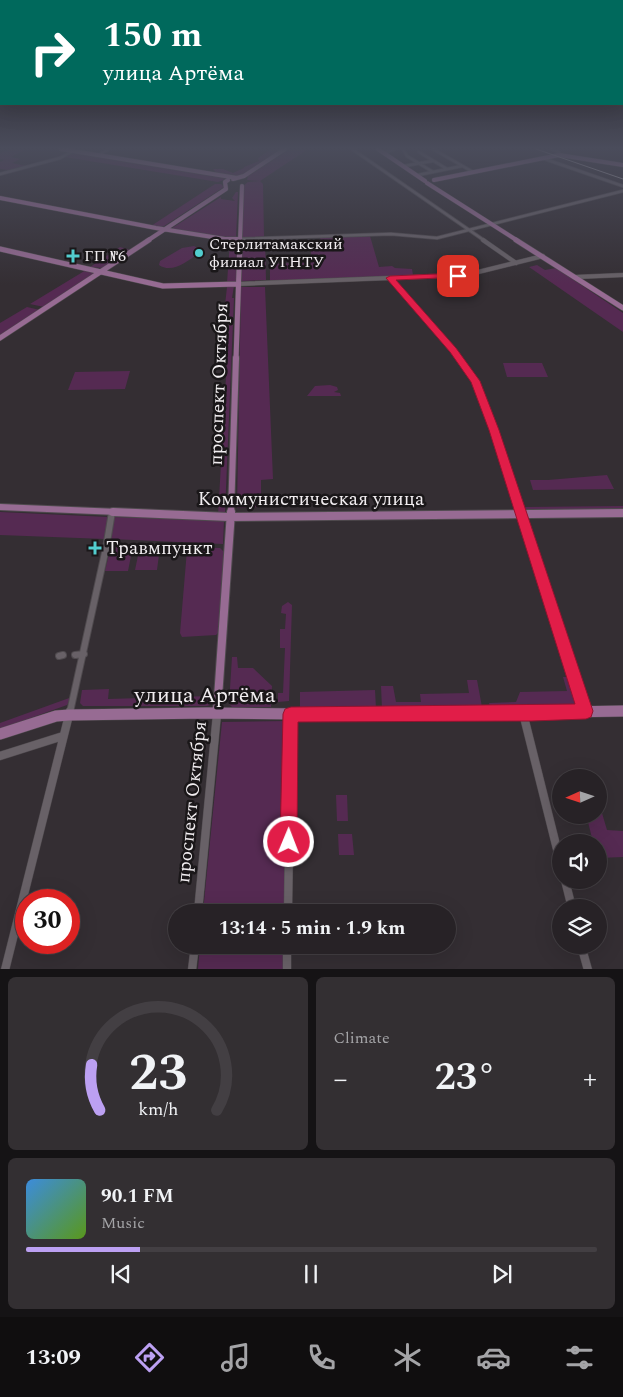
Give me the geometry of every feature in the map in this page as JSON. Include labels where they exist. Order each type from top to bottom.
[{"type":"main road","points":[[0,339],[217,194]]},
{"type":"main road","name":"проспект Октября","points":[[218,713],[230,517],[242,194]]},
{"type":"main road","points":[[450,194],[623,308]]},
{"type":"main road","points":[[0,198],[165,230],[222,239],[240,239]]},
{"type":"main road","points":[[0,249],[168,286],[238,284]]},
{"type":"main road","name":"Коммунистическая улица","points":[[0,507],[230,517],[623,513]]},
{"type":"main road","name":"улица Артёма","points":[[0,734],[56,716],[69,714],[623,711]]},
{"type":"street","points":[[418,194],[516,263]]},
{"type":"street","points":[[240,239],[391,234],[436,238],[610,194]]},
{"type":"street","points":[[470,230],[488,224],[478,214]]},
{"type":"street","points":[[470,230],[491,227],[514,238]]},
{"type":"street","points":[[528,247],[535,255],[532,260]]},
{"type":"street","points":[[238,284],[466,275],[543,256]]},
{"type":"street","points":[[576,277],[623,275]]},
{"type":"street","points":[[390,278],[471,374],[494,430],[586,711]]},
{"type":"street","points":[[4,964],[84,654],[112,512]]},
{"type":"street","points":[[75,655],[84,654]]},
{"type":"street","name":"проспект Октября","points":[[199,904],[218,713]]},
{"type":"street","points":[[523,713],[553,834]]},
{"type":"street","points":[[288,904],[291,714]]},
{"type":"street","points":[[0,756],[63,736]]},
{"type":"street","points":[[192,969],[194,954]]},
{"type":"street","points":[[287,954],[287,969]]},
{"type":"street","points":[[584,954],[588,969]]},
{"type":"shaded area","points":[[199,194],[213,194],[161,228],[151,226]]},
{"type":"shaded area","points":[[235,194],[238,194],[236,238],[169,230],[221,197],[221,199],[235,201],[232,198]]},
{"type":"shaded area","points":[[243,194],[263,194],[264,237],[243,238]]},
{"type":"shaded area","points":[[370,236],[379,267],[392,266],[395,268],[412,269],[413,275],[270,281],[270,264],[312,262],[310,245],[321,245],[320,237]]},
{"type":"shaded area","points":[[265,239],[266,280],[242,281],[242,240]]},
{"type":"shaded area","points":[[239,240],[237,283],[227,283],[230,241]]},
{"type":"shaded area","points":[[194,246],[200,249],[199,253],[185,263],[169,268],[159,265],[160,261],[182,248]]},
{"type":"shaded area","points":[[120,247],[130,250],[103,268],[90,267]]},
{"type":"shaded area","points":[[537,265],[545,270],[556,268],[623,313],[623,332],[529,267]]},
{"type":"shaded area","points":[[86,270],[95,273],[44,307],[30,304]]},
{"type":"shaded area","points":[[234,286],[232,298],[234,298],[225,512],[218,516],[230,307],[225,305],[227,287]]},
{"type":"shaded area","points":[[241,287],[265,287],[273,479],[261,480],[261,507],[237,508]]},
{"type":"shaded area","points":[[27,307],[40,310],[0,336],[0,323]]},
{"type":"shaded area","points":[[503,363],[542,363],[548,377],[507,377]]},
{"type":"shaded area","points":[[130,371],[125,389],[68,390],[75,372]]},
{"type":"shaded area","points":[[330,385],[337,387],[338,390],[334,392],[340,393],[341,396],[307,396],[315,386]]},
{"type":"shaded area","points":[[607,475],[614,489],[533,490],[530,480],[548,480]]},
{"type":"shaded area","points":[[623,506],[623,510],[527,511],[525,507]]},
{"type":"shaded area","points":[[0,512],[108,517],[105,539],[0,535]]},
{"type":"shaded area","points":[[113,517],[224,521],[223,544],[111,539]]},
{"type":"shaded area","points":[[115,545],[133,546],[128,571],[105,571],[110,550]]},
{"type":"shaded area","points":[[140,546],[160,547],[157,570],[135,570]]},
{"type":"shaded area","points":[[190,547],[220,548],[224,552],[220,631],[216,635],[182,637],[180,633],[187,550]]},
{"type":"shaded area","points":[[288,602],[292,605],[289,701],[278,702],[278,693],[283,693],[285,648],[280,648],[280,629],[285,629],[286,614],[281,613],[282,606]]},
{"type":"shaded area","points":[[232,657],[237,657],[238,668],[253,668],[272,686],[271,707],[232,707],[229,704]]},
{"type":"shaded area","points":[[563,677],[573,677],[582,706],[490,707],[489,703],[516,702],[520,692],[567,691]]},
{"type":"shaded area","points":[[467,680],[477,680],[482,707],[382,709],[381,686],[393,686],[396,702],[421,702],[420,694],[469,693]]},
{"type":"shaded area","points":[[109,689],[108,699],[211,697],[210,705],[207,706],[83,706],[80,703],[82,690]]},
{"type":"shaded area","points":[[375,690],[376,708],[300,708],[300,692]]},
{"type":"shaded area","points":[[72,697],[67,705],[0,729],[0,723]]},
{"type":"shaded area","points":[[287,721],[284,904],[204,904],[222,722]]},
{"type":"shaded area","points":[[336,795],[347,795],[348,821],[337,821]]},
{"type":"shaded area","points":[[588,824],[605,824],[607,830],[623,831],[623,857],[607,858],[607,834],[591,834]]},
{"type":"shaded area","points":[[338,834],[352,834],[354,855],[339,855]]},
{"type":"shaded area","points":[[199,954],[283,954],[283,969],[198,969]]},
{"type":"place","name":"Стерлитамакский филиал УГНТУ","points":[[199,253]]},
{"type":"place","name":"ГП №6","points":[[73,256]]},
{"type":"place","name":"Травмпункт","points":[[95,548]]},
{"type":"route","points":[[289,842],[291,714],[389,715],[586,711],[481,394],[471,374],[453,350],[390,278],[458,276]]}]
